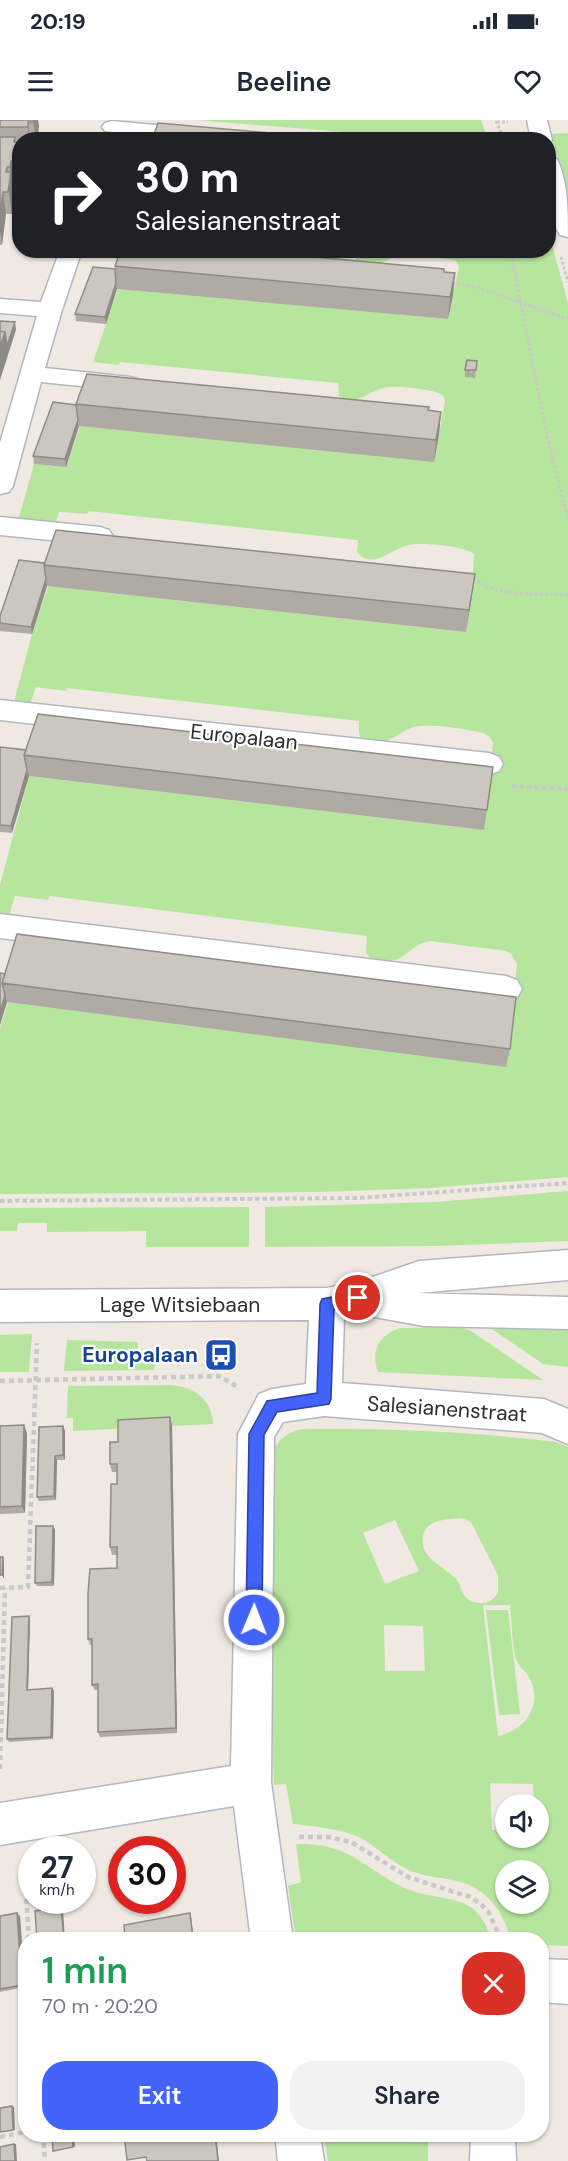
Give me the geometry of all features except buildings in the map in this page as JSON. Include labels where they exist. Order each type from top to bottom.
[{"type":"street","points":[[111,129],[150,132]]},
{"type":"street","points":[[556,188],[568,230]]},
{"type":"street","points":[[0,486],[50,310],[68,258]]},
{"type":"street","points":[[0,306],[50,310]]},
{"type":"street","points":[[33,374],[152,386]]},
{"type":"street","points":[[0,526],[129,540]]},
{"type":"street","name":"Europalaan","points":[[0,710],[489,764]]},
{"type":"street","points":[[0,926],[506,989]]},
{"type":"street","name":"Lage Witsiebaan","points":[[343,1301],[419,1276],[568,1265]]},
{"type":"street","points":[[324,1399],[343,1301]]},
{"type":"street","name":"Lage Witsiebaan","points":[[0,1306],[343,1301],[424,1310],[568,1313]]},
{"type":"street","name":"Salesianenstraat","points":[[272,1406],[324,1399],[544,1416],[568,1427]]},
{"type":"street","points":[[271,1932],[251,1784],[256,1434],[272,1406]]},
{"type":"street","points":[[10,1822],[251,1784]]},
{"type":"street","points":[[549,1981],[568,1982]]},
{"type":"street","points":[[298,2142],[301,2161]]},
{"type":"street","points":[[492,2142],[493,2161]]},
{"type":"path","points":[[512,258],[548,440],[568,520]]},
{"type":"path","points":[[452,278],[451,283],[476,287],[568,319]]},
{"type":"path","points":[[471,575],[474,582],[488,588],[568,595]]},
{"type":"path","points":[[489,764],[489,782],[514,787],[568,789]]},
{"type":"path","points":[[0,1201],[357,1198],[568,1183]]},
{"type":"path","points":[[0,1769],[3,1588],[28,1587],[38,1306]]},
{"type":"path","points":[[0,1382],[219,1376],[272,1406]]},
{"type":"path","points":[[10,1822],[28,1932]]},
{"type":"path","points":[[259,1841],[312,1835],[355,1843],[416,1880],[451,1889],[479,1902],[497,1926],[499,1932]]},
{"type":"path","points":[[0,2137],[18,2134]]},
{"type":"path","points":[[44,2142],[45,2161]]},
{"type":"green space","points":[[195,120],[481,120],[485,132],[345,132]]},
{"type":"green space","points":[[568,133],[568,194],[556,152],[556,134]]},
{"type":"green space","points":[[356,258],[393,258],[379,264],[356,262]]},
{"type":"green space","points":[[437,258],[556,258],[568,303],[568,1177],[430,1188],[319,1192],[0,1194],[0,1028],[8,1002],[506,1067],[517,964],[511,954],[506,951],[430,941],[415,947],[400,958],[374,962],[366,953],[367,936],[50,896],[48,900],[15,896],[9,916],[0,915],[0,885],[29,776],[484,830],[493,743],[490,737],[483,733],[422,726],[408,729],[385,741],[370,742],[361,738],[359,721],[67,688],[66,691],[36,687],[30,704],[14,702],[32,634],[48,586],[466,632],[472,595],[474,554],[469,551],[433,544],[415,544],[383,557],[369,559],[357,552],[358,540],[89,511],[87,514],[59,512],[55,525],[18,521],[34,464],[66,467],[80,426],[434,461],[445,401],[443,395],[438,393],[413,388],[388,387],[351,400],[339,396],[338,383],[120,362],[119,365],[93,362],[118,289],[448,319],[459,266],[455,260]]},
{"type":"green space","points":[[568,1191],[568,1241],[437,1246],[265,1247],[265,1207],[436,1202]]},
{"type":"green space","points":[[249,1207],[249,1247],[146,1247],[146,1231],[47,1232],[47,1223],[18,1223],[17,1231],[0,1231],[0,1208]]},
{"type":"green space","points":[[568,1318],[568,1367],[543,1364],[483,1323]]},
{"type":"green space","points":[[461,1327],[471,1331],[543,1380],[378,1372],[375,1355],[379,1343],[393,1331],[400,1328]]},
{"type":"green space","points":[[32,1334],[29,1372],[0,1372],[0,1335]]},
{"type":"green space","points":[[67,1340],[138,1342],[138,1352],[155,1353],[154,1370],[64,1371]]},
{"type":"green space","points":[[171,1385],[187,1388],[200,1396],[209,1408],[213,1424],[73,1431],[73,1418],[67,1418],[68,1386]]},
{"type":"green space","points":[[303,1429],[367,1429],[461,1433],[556,1442],[568,1447],[568,1946],[549,1945],[549,1932],[508,1932],[500,1914],[549,1914],[549,1860],[495,1860],[495,1906],[477,1889],[457,1881],[413,1872],[361,1838],[328,1828],[293,1824],[286,1784],[274,1785],[273,1763],[273,1452],[281,1439]],"holes":[[[462,1518],[471,1522],[498,1575],[498,1593],[488,1602],[478,1603],[466,1598],[458,1581],[427,1554],[423,1543],[425,1530],[433,1523]],[[395,1520],[419,1571],[385,1584],[363,1533]],[[483,1605],[510,1605],[515,1656],[518,1664],[530,1678],[534,1700],[532,1709],[523,1723],[516,1729],[498,1736]],[[384,1625],[423,1626],[425,1671],[385,1671]]]},
{"type":"green space","points":[[486,1610],[508,1610],[520,1714],[499,1715]]},
{"type":"green space","points":[[296,1844],[332,1848],[357,1859],[410,1890],[465,1904],[482,1918],[488,1932],[295,1932],[288,1886],[301,1882]]},
{"type":"green space","points":[[325,2142],[428,2142],[428,2161],[328,2161]]},
{"type":"place","name":"Europalaan","points":[[221,1355]]},
{"type":"route","points":[[254,1620],[256,1434],[272,1406],[324,1399],[327,1304],[358,1298]]}]
